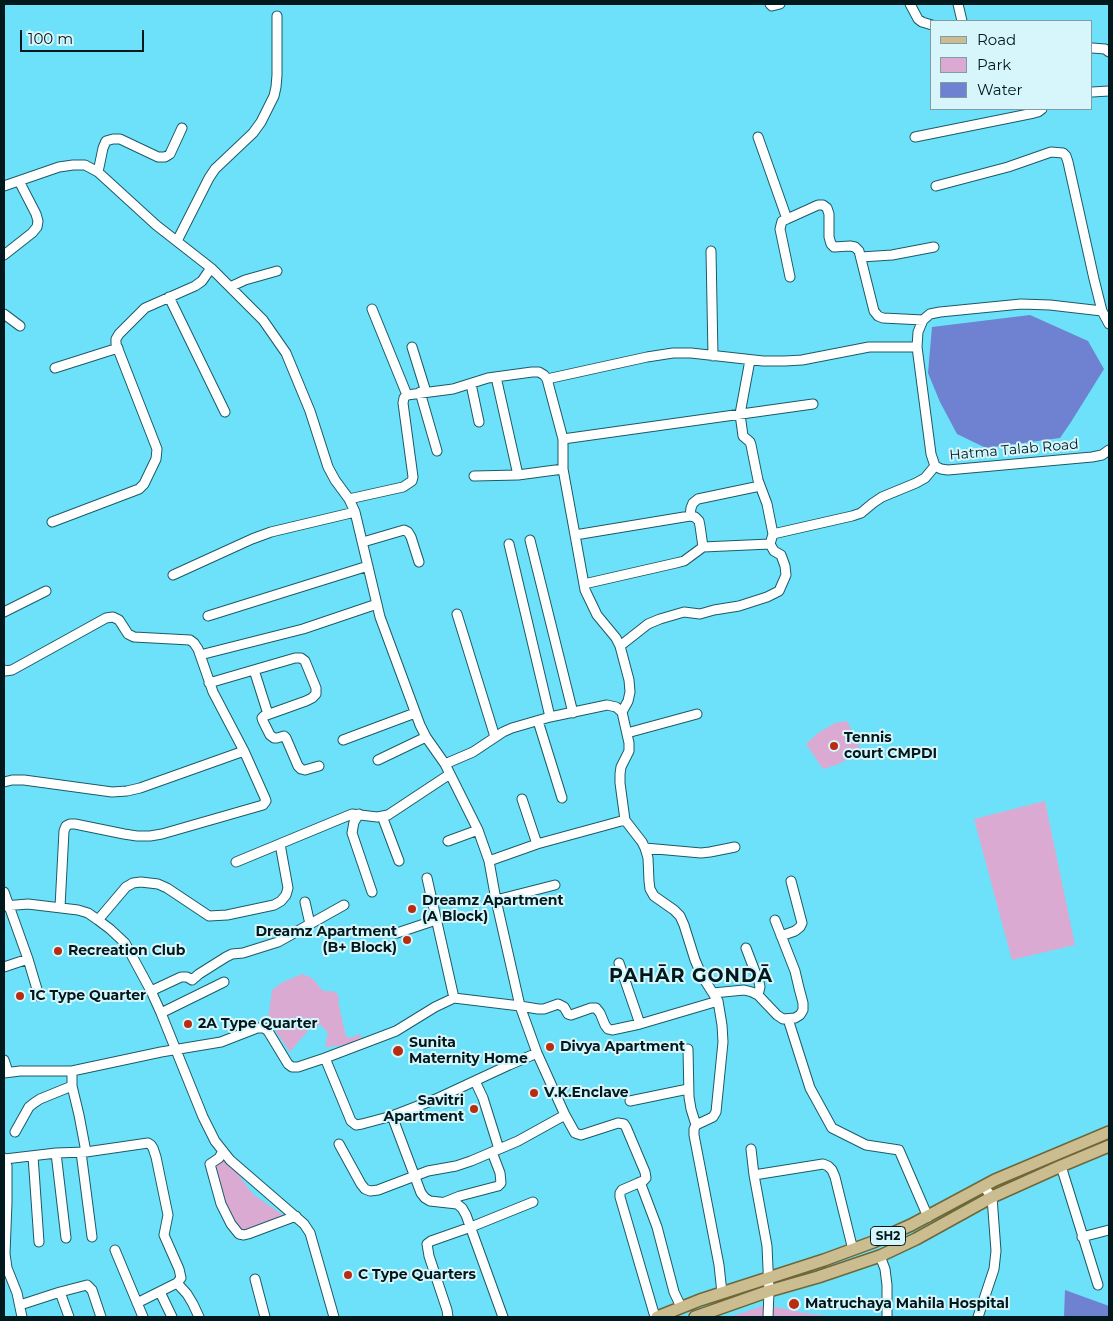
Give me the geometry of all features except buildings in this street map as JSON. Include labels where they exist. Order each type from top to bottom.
[{"type":"main road","name":"SH2","points":[[656,1317],[873,1242],[928,1217],[1017,1170],[1109,1132]]},
{"type":"main road","name":"SH2","points":[[695,1317],[769,1291],[880,1256],[916,1239],[992,1197],[1109,1146]]},
{"type":"street","points":[[770,4],[772,6],[780,4]]},
{"type":"street","points":[[910,4],[918,19],[930,24]]},
{"type":"street","points":[[958,4],[962,20]]},
{"type":"street","points":[[177,241],[215,169],[253,133],[261,122],[274,96],[277,75],[277,16]]},
{"type":"street","points":[[1093,48],[1108,50]]},
{"type":"street","points":[[1093,92],[1109,91]]},
{"type":"street","points":[[915,136],[1034,113],[1041,110]]},
{"type":"street","points":[[98,172],[106,141],[113,138],[120,139],[158,157],[165,157],[170,154],[182,128]]},
{"type":"street","points":[[758,137],[787,218]]},
{"type":"street","points":[[936,186],[1008,167],[1051,152],[1063,153],[1068,162],[1102,311],[1109,325]]},
{"type":"street","points":[[4,186],[59,167],[72,165],[85,165],[98,172],[156,225],[211,268],[263,320],[286,353],[310,411],[328,467],[355,512],[386,635],[420,726],[445,764],[478,830],[489,860],[520,1006],[537,1053],[572,1129],[578,1135],[618,1123],[624,1124],[646,1174],[645,1179],[622,1190],[620,1197],[656,1317]]},
{"type":"street","points":[[4,255],[37,227],[36,214],[19,181]]},
{"type":"street","points":[[790,277],[780,230],[782,221],[818,205],[823,205],[827,208],[829,214],[829,237],[831,244],[834,247],[855,247],[859,251],[874,311],[883,318],[923,320],[930,314],[940,312],[1020,304],[1050,305],[1102,311]]},
{"type":"street","points":[[861,257],[892,255],[934,248]]},
{"type":"street","points":[[711,251],[713,356]]},
{"type":"street","points":[[52,522],[139,489],[144,484],[156,459],[157,449],[116,339],[140,312],[152,304],[196,286],[211,268]]},
{"type":"street","points":[[230,287],[245,280],[277,271]]},
{"type":"street","points":[[169,297],[225,412]]},
{"type":"street","points":[[372,309],[407,395]]},
{"type":"street","points":[[4,314],[20,326]]},
{"type":"street","name":"Hatma Talab Road","points":[[923,320],[918,332],[917,346],[931,454],[935,466],[948,470],[1109,454]]},
{"type":"street","points":[[546,379],[673,353],[785,362],[869,347],[917,346]]},
{"type":"street","points":[[412,347],[437,451]]},
{"type":"street","points":[[55,368],[118,348]]},
{"type":"street","points":[[620,646],[648,624],[660,619],[684,612],[700,614],[767,598],[779,591],[786,576],[781,555],[774,552],[770,544],[773,534],[767,504],[760,486],[750,442],[743,436],[740,414],[750,360]]},
{"type":"street","points":[[349,500],[403,487],[412,481],[403,403],[407,395],[453,389],[488,378],[539,372],[544,374],[563,439],[563,469],[585,590],[597,615],[616,638],[620,646],[628,680],[630,692],[622,712]]},
{"type":"street","points":[[496,377],[518,475]]},
{"type":"street","points":[[471,384],[479,422]]},
{"type":"street","points":[[563,439],[813,404]]},
{"type":"street","points":[[773,534],[861,513],[882,497],[925,478],[935,466]]},
{"type":"street","points":[[474,476],[518,475],[563,469]]},
{"type":"street","points":[[690,516],[693,503],[698,499],[760,486]]},
{"type":"street","points":[[173,575],[265,534],[355,512]]},
{"type":"street","points":[[575,535],[690,516],[698,521],[703,547]]},
{"type":"street","points":[[363,542],[404,530],[411,537],[419,562]]},
{"type":"street","points":[[530,540],[573,713]]},
{"type":"street","points":[[508,544],[550,717]]},
{"type":"street","points":[[584,584],[676,564],[684,561],[703,547],[770,544]]},
{"type":"street","points":[[208,616],[368,566]]},
{"type":"street","points":[[4,612],[46,591]]},
{"type":"street","points":[[200,655],[303,629],[377,604]]},
{"type":"street","points":[[457,614],[495,737]]},
{"type":"street","points":[[4,670],[12,670],[106,618],[113,617],[119,620],[128,634],[134,637],[190,640],[194,643],[200,655],[218,703],[244,750],[265,798],[265,804],[263,805],[150,836],[124,834],[75,824],[66,826],[62,849],[60,908]]},
{"type":"street","points":[[209,683],[295,658],[301,658],[305,662],[316,688],[316,694],[312,698],[262,718],[270,735],[274,738],[284,736],[286,738],[301,769],[305,770],[319,766]]},
{"type":"street","points":[[254,670],[268,714]]},
{"type":"street","points":[[445,764],[473,752],[502,732],[512,728],[550,717],[607,705],[616,707],[622,712],[630,743],[629,751],[621,767],[620,774],[625,820],[645,848],[648,858],[650,889],[654,896],[680,916],[702,976],[718,1001],[722,1025],[722,1042],[716,1112],[713,1117],[696,1125]]},
{"type":"street","points":[[343,740],[415,713]]},
{"type":"street","points":[[627,733],[696,714]]},
{"type":"street","points":[[538,721],[562,798]]},
{"type":"street","points":[[378,760],[426,737]]},
{"type":"street","points":[[4,782],[24,780],[112,792],[127,791],[244,750]]},
{"type":"street","points":[[236,862],[345,816],[352,814],[377,817],[388,815],[450,774]]},
{"type":"street","points":[[522,799],[537,844]]},
{"type":"street","points":[[360,814],[354,822],[352,833],[372,892]]},
{"type":"street","points":[[382,816],[399,861]]},
{"type":"street","points":[[489,860],[537,844],[625,820]]},
{"type":"street","points":[[448,841],[478,830]]},
{"type":"street","points":[[98,920],[126,887],[141,882],[158,884],[167,888],[210,916],[227,915],[274,905],[281,902],[288,888],[280,844]]},
{"type":"street","points":[[645,848],[700,853],[735,847]]},
{"type":"street","points":[[427,878],[454,998]]},
{"type":"street","points":[[782,936],[795,931],[802,923],[792,881]]},
{"type":"street","points":[[496,900],[555,885]]},
{"type":"street","points":[[4,892],[6,905],[28,959],[39,996]]},
{"type":"street","points":[[305,902],[310,924]]},
{"type":"street","points":[[6,905],[28,904],[78,910],[98,920],[125,943],[161,1013],[203,1117],[215,1141],[230,1160],[296,1216],[310,1233],[334,1317]]},
{"type":"street","points":[[151,992],[181,977],[192,980],[232,954],[243,953],[278,942],[344,905]]},
{"type":"street","points":[[396,933],[436,920]]},
{"type":"street","points":[[713,993],[744,990],[752,992],[758,995],[776,1015],[783,1019],[796,1018],[800,1015],[803,1010],[803,1003],[795,971],[775,920]]},
{"type":"street","points":[[746,948],[759,982],[758,995]]},
{"type":"street","points":[[4,967],[28,959]]},
{"type":"street","points":[[619,964],[640,1024]]},
{"type":"street","points":[[161,1013],[224,982]]},
{"type":"street","points":[[4,1060],[6,1072],[72,1071],[176,1049],[221,1042],[257,1028],[264,1028],[268,1031],[288,1064],[292,1067],[298,1067],[396,1031],[435,1007],[454,998],[538,1009],[558,1004],[564,1007],[568,1014],[571,1015],[596,1008],[605,1025],[608,1029],[612,1030],[640,1024],[718,1001]]},
{"type":"street","points":[[788,1019],[810,1088],[832,1128],[866,1145],[899,1150],[928,1217]]},
{"type":"street","points":[[688,1050],[690,1109],[696,1125],[694,1135],[719,1265],[722,1293]]},
{"type":"street","points":[[325,1058],[352,1121],[356,1124],[362,1124],[392,1116],[436,1099],[537,1053]]},
{"type":"street","points":[[72,1071],[72,1086],[79,1115],[92,1237]]},
{"type":"street","points":[[445,1202],[498,1186],[501,1183],[482,1098],[475,1081]]},
{"type":"street","points":[[15,1132],[29,1107],[40,1099],[72,1086]]},
{"type":"street","points":[[630,1101],[688,1089]]},
{"type":"street","points":[[339,1144],[365,1189],[370,1191],[378,1190],[428,1171],[456,1166],[536,1132],[565,1115]]},
{"type":"street","points":[[392,1116],[421,1193],[430,1200],[457,1204],[466,1215],[503,1317]]},
{"type":"street","points":[[22,1317],[6,1261],[8,1202],[7,1166],[4,1158],[83,1152],[144,1144],[151,1145],[156,1157],[168,1215],[164,1235],[181,1274],[177,1283],[137,1303]]},
{"type":"street","points":[[751,1149],[767,1246],[768,1317]]},
{"type":"street","points":[[223,1151],[219,1158],[210,1164],[221,1204],[231,1224],[240,1234],[248,1234],[296,1216]]},
{"type":"street","points":[[56,1154],[66,1238]]},
{"type":"street","points":[[33,1156],[40,1242]]},
{"type":"street","points":[[754,1175],[823,1164],[828,1166],[835,1176],[853,1250]]},
{"type":"street","points":[[1061,1166],[1098,1286]]},
{"type":"street","points":[[640,1182],[656,1227],[672,1286],[681,1307]]},
{"type":"street","points":[[978,1317],[992,1276],[996,1251],[992,1197],[984,1186]]},
{"type":"street","points":[[448,1317],[427,1244],[533,1202]]},
{"type":"street","points":[[1082,1237],[1109,1230]]},
{"type":"street","points":[[115,1250],[143,1317]]},
{"type":"street","points":[[880,1256],[885,1269],[887,1285],[887,1317]]},
{"type":"street","points":[[255,1279],[265,1317]]},
{"type":"street","points":[[177,1283],[187,1294],[199,1317]]},
{"type":"street","points":[[20,1306],[84,1286],[90,1287],[92,1290],[101,1317]]},
{"type":"street","points":[[60,1292],[69,1317]]},
{"type":"street","points":[[160,1292],[172,1317]]},
{"type":"green space","name":"Tennis court CMPDI","points":[[847,721],[859,744],[859,753],[839,764],[823,769],[806,744],[818,733],[835,723]]},
{"type":"green space","points":[[1045,801],[1075,945],[1012,960],[974,819]]},
{"type":"green space","points":[[302,974],[312,978],[323,991],[332,991],[338,994],[346,1036],[350,1038],[360,1034],[363,1044],[325,1047],[328,1033],[321,1025],[311,1027],[290,1052],[268,1020],[272,990],[283,982]]},
{"type":"green space","points":[[223,1158],[253,1194],[287,1218],[246,1233],[237,1226],[224,1202],[213,1165]]},
{"type":"green space","points":[[766,1305],[805,1313],[835,1317],[732,1317]]},
{"type":"water","points":[[1030,315],[1088,341],[1104,369],[1060,438],[986,448],[957,434],[940,402],[928,373],[932,327]]},
{"type":"water","points":[[1065,1290],[1109,1306],[1109,1317],[1064,1317]]},
{"type":"place","name":"Tennis court CMPDI","points":[[834,746]]},
{"type":"place","name":"Dreamz Apartment (A Block)","points":[[412,909]]},
{"type":"place","name":"Dreamz Apartment (B+ Block)","points":[[407,940]]},
{"type":"place","name":"Recreation Club","points":[[58,951]]},
{"type":"place","name":"1C Type Quarter","points":[[20,996]]},
{"type":"place","name":"2A Type Quarter","points":[[188,1024]]},
{"type":"place","name":"Divya Apartment","points":[[550,1047]]},
{"type":"place","name":"Sunita Maternity Home","points":[[398,1051]]},
{"type":"place","name":"V.K.Enclave","points":[[534,1093]]},
{"type":"place","name":"Savitri Apartment","points":[[474,1109]]},
{"type":"place","name":"C Type Quarters","points":[[348,1275]]},
{"type":"place","name":"Matruchaya Mahila Hospital","points":[[794,1304]]},
{"type":"district","name":"PAHĀR GONDĀ","points":[[691,976]]}]
